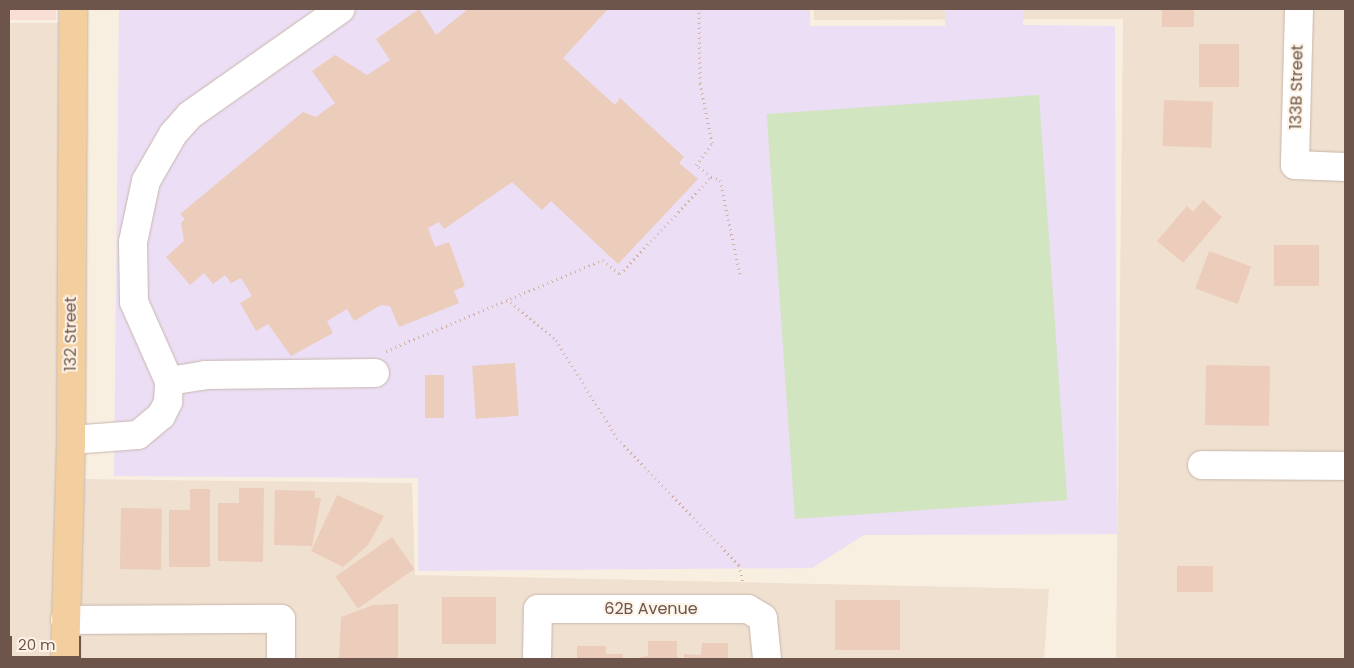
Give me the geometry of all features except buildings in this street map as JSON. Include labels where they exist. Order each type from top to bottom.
[{"type":"main road","name":"132 Street","points":[[65,659],[71,440],[73,9]]},
{"type":"street","points":[[71,440],[138,435],[161,416],[170,392],[169,381],[134,302],[133,242],[150,173],[190,115],[341,9]]},
{"type":"street","name":"133B Street","points":[[1299,9],[1295,165],[1345,167]]},
{"type":"street","points":[[169,381],[204,375],[370,373]]},
{"type":"street","points":[[1202,465],[1345,466]]},
{"type":"street","name":"62B Avenue","points":[[537,659],[538,609],[748,610],[763,618],[767,659]]},
{"type":"street","points":[[65,620],[281,618],[281,659]]},
{"type":"path","points":[[699,9],[700,83],[712,143],[696,165],[711,177],[720,180],[740,275]]},
{"type":"path","points":[[370,373],[391,345],[603,260],[620,274],[711,177]]},
{"type":"path","points":[[506,299],[556,340],[629,452],[739,565],[743,593]]},
{"type":"shaded area","points":[[9,9],[56,9],[56,20],[9,20]]},
{"type":"shaded area","points":[[119,9],[810,9],[810,26],[945,26],[945,9],[1023,9],[1023,25],[1115,26],[1117,534],[864,535],[812,568],[418,571],[418,478],[114,476]]},
{"type":"shaded area","points":[[814,9],[1345,9],[1345,659],[1116,659],[1123,19],[814,20]]},
{"type":"shaded area","points":[[9,23],[60,23],[60,659],[9,659]]},
{"type":"shaded area","points":[[77,479],[412,483],[415,575],[1049,589],[1044,659],[75,659]]},
{"type":"green space","points":[[1039,95],[1067,500],[795,519],[767,114]]}]
